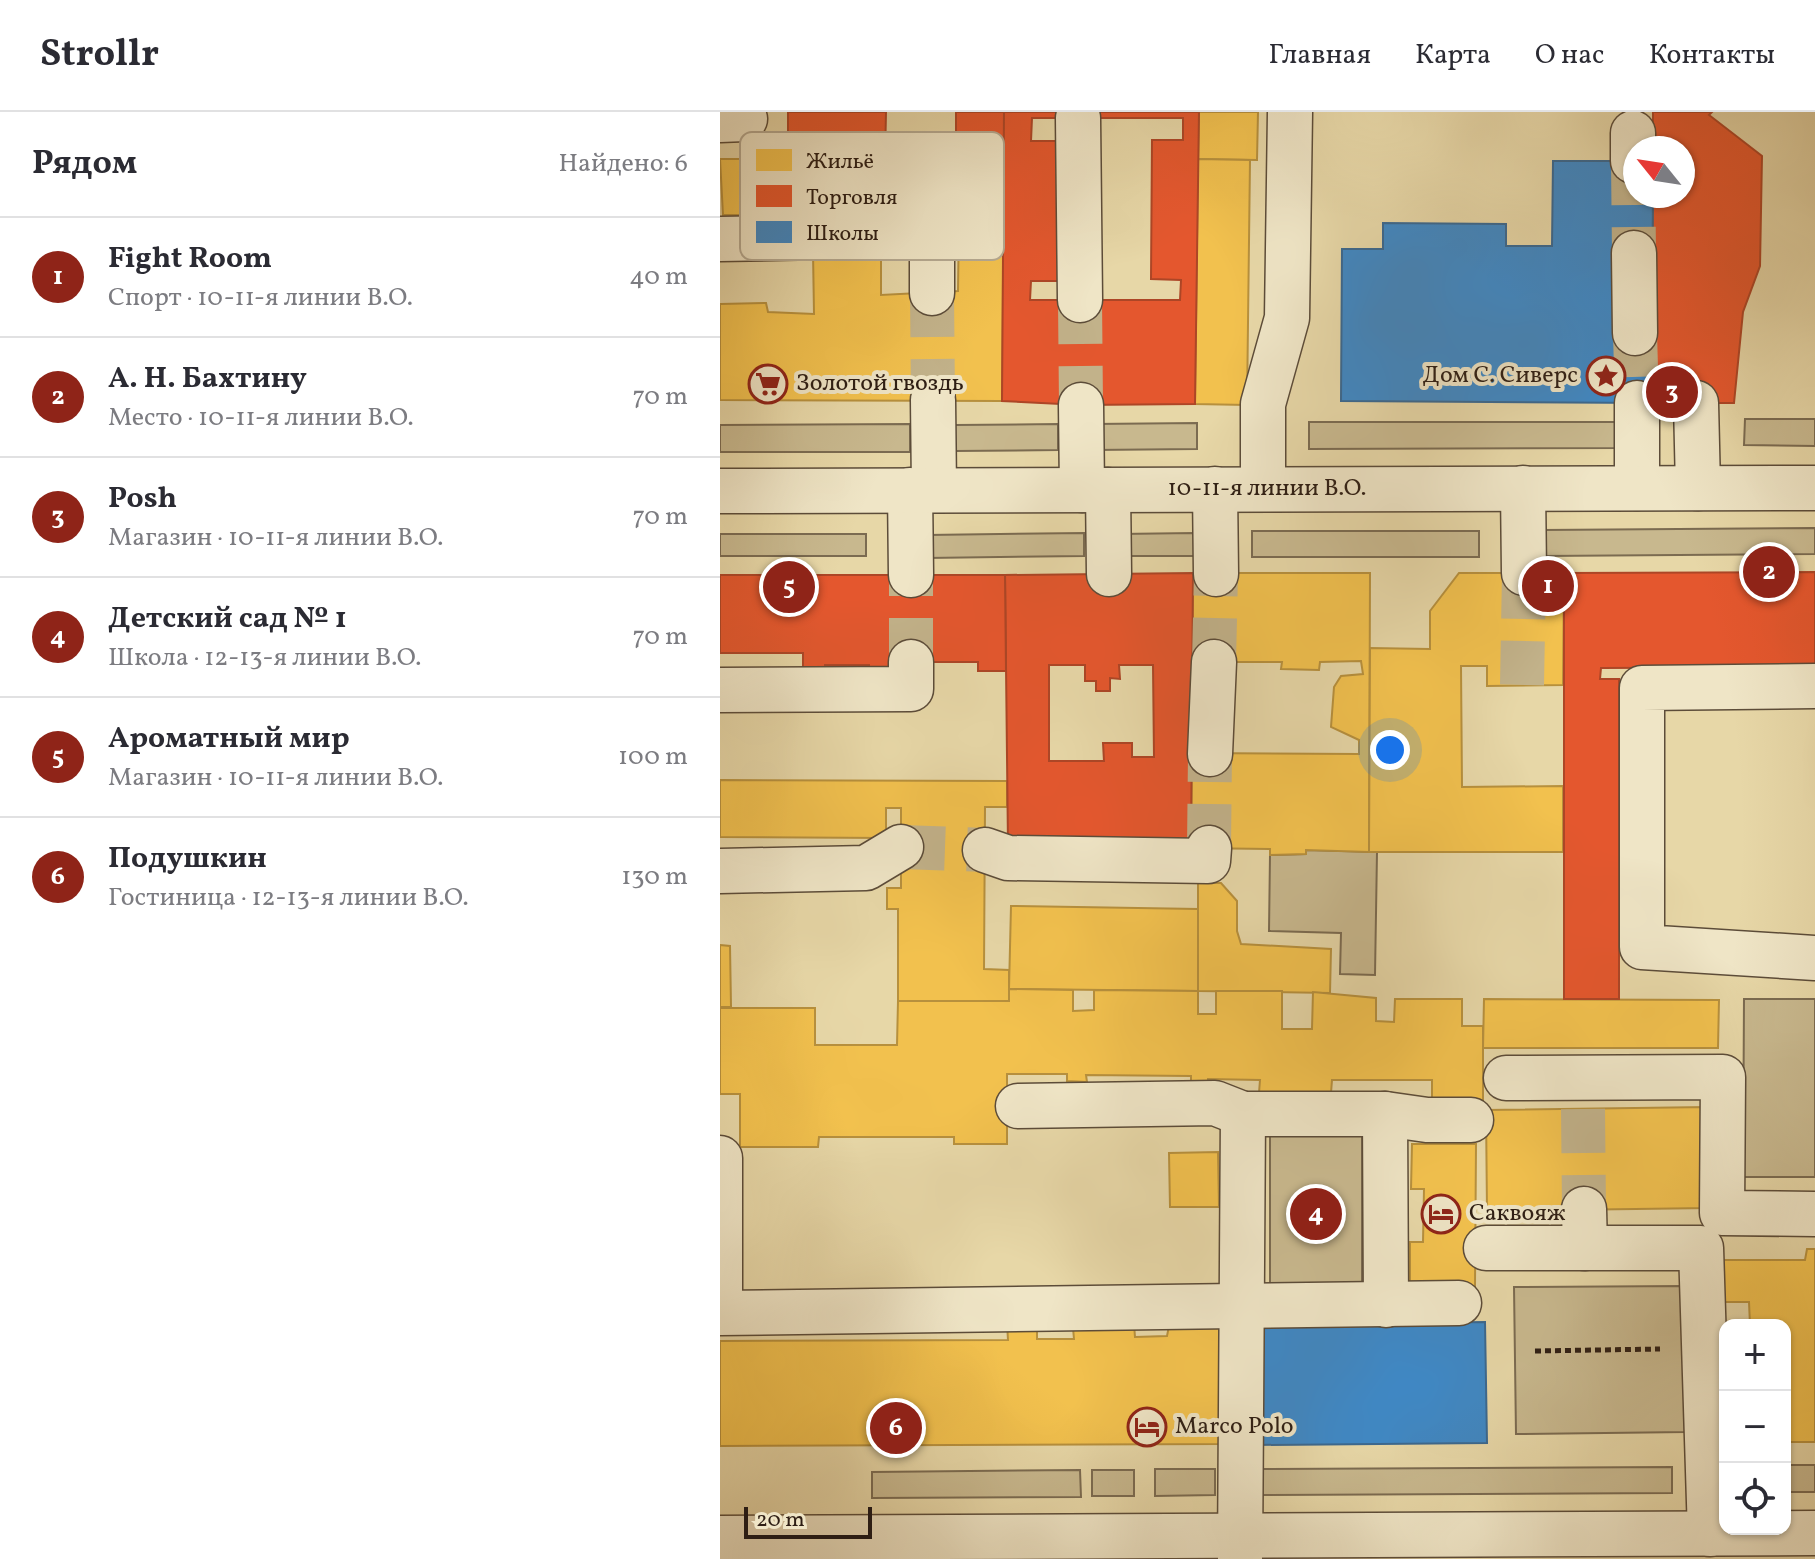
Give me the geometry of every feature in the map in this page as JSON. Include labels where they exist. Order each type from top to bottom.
[{"type":"street","points":[[1263,489],[1263,404],[1287,318],[1290,112]]},
{"type":"street","points":[[1078,118],[1080,300]]},
{"type":"street","points":[[720,239],[740,239]]},
{"type":"street","points":[[1634,253],[1635,333]]},
{"type":"street","points":[[932,260],[932,293]]},
{"type":"street","points":[[911,575],[933,400]]},
{"type":"street","points":[[1637,403],[1637,488]]},
{"type":"street","points":[[1710,403],[1711,488]]},
{"type":"street","points":[[1081,405],[1109,574]]},
{"type":"street","points":[[1510,488],[1511,573]]},
{"type":"street","name":"10-11-я линии В.О.","points":[[720,491],[1815,488]]},
{"type":"street","points":[[1215,489],[1216,574]]},
{"type":"street","points":[[720,690],[911,689],[911,662]]},
{"type":"street","points":[[1210,754],[1214,662]]},
{"type":"street","points":[[1815,686],[1642,688],[1642,947],[1815,958]]},
{"type":"street","points":[[720,871],[866,868],[901,847]]},
{"type":"street","points":[[985,850],[1008,858],[1208,861],[1209,848]]},
{"type":"street","points":[[1506,1078],[1583,1093],[1723,1077],[1722,1213],[1815,1214]]},
{"type":"street","points":[[1018,1106],[1215,1103],[1243,1114],[1385,1114],[1427,1120],[1471,1120]]},
{"type":"street","points":[[1240,1547],[1243,1114]]},
{"type":"street","points":[[1385,1114],[1386,1305]]},
{"type":"street","points":[[720,1158],[720,1313],[1459,1303]]},
{"type":"street","points":[[1486,1248],[1584,1229],[1701,1248],[1705,1349],[1733,1542]]},
{"type":"street","points":[[720,1538],[889,1548],[1464,1547],[1733,1542],[1815,1533]]},
{"type":"path","points":[[1535,1351],[1705,1349]]},
{"type":"shaded area","points":[[1745,419],[1815,419],[1815,446],[1744,445]]},
{"type":"shaded area","points":[[1309,422],[1622,422],[1622,448],[1309,449]]},
{"type":"shaded area","points":[[1197,423],[1197,449],[1094,450],[1093,424]]},
{"type":"shaded area","points":[[910,424],[910,452],[720,452],[720,425]]},
{"type":"shaded area","points":[[1058,424],[1058,450],[955,451],[955,425]]},
{"type":"shaded area","points":[[1815,528],[1815,554],[1544,556],[1543,530]]},
{"type":"shaded area","points":[[1252,531],[1479,531],[1479,557],[1252,557]]},
{"type":"shaded area","points":[[1084,533],[1084,556],[927,558],[927,535]]},
{"type":"shaded area","points":[[1194,533],[1194,556],[1119,556],[1119,534]]},
{"type":"shaded area","points":[[720,534],[866,534],[866,556],[720,556]]},
{"type":"shaded area","points":[[1306,850],[1377,852],[1375,975],[1340,974],[1341,933],[1269,931],[1270,855],[1306,854]]},
{"type":"shaded area","points":[[1744,999],[1815,999],[1815,1177],[1743,1177]]},
{"type":"shaded area","points":[[1362,1133],[1362,1294],[1270,1294],[1270,1134]]},
{"type":"shaded area","points":[[1683,1286],[1686,1432],[1516,1434],[1514,1287]]},
{"type":"shaded area","points":[[1791,1465],[1815,1465],[1815,1492],[1791,1492]]},
{"type":"shaded area","points":[[1672,1467],[1672,1493],[1256,1495],[1256,1469]]},
{"type":"shaded area","points":[[1155,1469],[1215,1469],[1215,1495],[1155,1496]]},
{"type":"shaded area","points":[[1080,1470],[1081,1497],[872,1498],[872,1472]]},
{"type":"shaded area","points":[[1092,1470],[1134,1470],[1134,1496],[1092,1496]]},
{"type":"building: Жильё","points":[[1199,112],[1258,112],[1257,160],[1198,159]]},
{"type":"building: Жильё","points":[[720,159],[740,159],[740,215],[723,215]]},
{"type":"building: Жильё","points":[[1198,159],[1250,160],[1247,405],[1195,404]]},
{"type":"building: Жильё","points":[[813,260],[881,260],[881,295],[958,291],[958,260],[1003,260],[1002,401],[720,400],[720,304],[766,303],[768,312],[814,314]]},
{"type":"building: Жильё","points":[[1193,573],[1370,573],[1369,852],[1306,850],[1306,854],[1270,855],[1270,849],[1191,848],[1192,753],[1359,754],[1359,740],[1331,727],[1334,687],[1341,676],[1363,674],[1361,661],[1320,662],[1319,670],[1281,669],[1282,662],[1192,662]]},
{"type":"building: Жильё","points":[[1459,573],[1564,573],[1563,685],[1487,686],[1487,666],[1461,666],[1462,787],[1563,786],[1563,852],[1369,852],[1370,648],[1430,649],[1430,611]]},
{"type":"building: Жильё","points":[[720,780],[1007,781],[1007,807],[985,807],[984,969],[1009,970],[1009,1001],[898,1001],[898,909],[887,909],[887,888],[901,888],[901,808],[886,808],[886,838],[720,837]]},
{"type":"building: Жильё","points":[[1198,883],[1221,883],[1237,901],[1237,931],[1241,944],[1331,949],[1330,993],[1198,991]]},
{"type":"building: Жильё","points":[[1011,906],[1198,909],[1198,991],[1009,989]]},
{"type":"building: Жильё","points":[[720,945],[730,946],[731,1007],[720,1007]]},
{"type":"building: Жильё","points":[[1009,989],[1073,990],[1073,1011],[1094,1010],[1094,990],[1198,991],[1198,1014],[1216,1014],[1216,991],[1282,991],[1282,1029],[1312,1029],[1313,992],[1376,998],[1376,1021],[1394,1022],[1395,999],[1462,999],[1462,1026],[1483,1026],[1483,1100],[1432,1100],[1432,1080],[1332,1080],[1331,1093],[1259,1093],[1260,1080],[1208,1079],[1208,1088],[1191,1089],[1191,1076],[1086,1075],[1087,1082],[1067,1081],[1067,1074],[1007,1074],[1007,1144],[954,1144],[954,1137],[819,1137],[818,1147],[740,1147],[740,1094],[720,1094],[720,1008],[815,1008],[815,1045],[897,1045],[898,1001],[1009,1001]]},
{"type":"building: Жильё","points":[[1484,999],[1719,1000],[1718,1048],[1483,1048]]},
{"type":"building: Жильё","points":[[1708,1107],[1709,1208],[1487,1211],[1486,1110]]},
{"type":"building: Жильё","points":[[1412,1144],[1476,1144],[1475,1286],[1410,1285],[1410,1242],[1423,1242],[1424,1189],[1411,1189]]},
{"type":"building: Жильё","points":[[1218,1152],[1219,1207],[1170,1207],[1169,1153]]},
{"type":"building: Жильё","points":[[1807,1249],[1815,1249],[1815,1442],[1791,1442],[1791,1319],[1750,1319],[1749,1302],[1716,1302],[1714,1260],[1805,1260]]},
{"type":"building: Жильё","points":[[1037,1322],[1037,1339],[1074,1339],[1073,1328],[1134,1324],[1135,1337],[1167,1336],[1169,1326],[1224,1323],[1224,1444],[720,1446],[720,1341],[1008,1340],[1007,1323]]},
{"type":"building: Торговля","points":[[788,112],[886,112],[886,132],[788,132]]},
{"type":"building: Торговля","points":[[956,112],[1004,112],[1004,132],[956,132]]},
{"type":"building: Торговля","points":[[1004,112],[1199,112],[1195,404],[1081,405],[1002,401]],"holes":[[[1032,118],[1183,118],[1183,140],[1152,140],[1151,279],[1181,280],[1180,300],[1030,300],[1031,281],[1059,281],[1059,141],[1031,141]]]},
{"type":"building: Торговля","points":[[1653,112],[1712,112],[1709,115],[1762,156],[1760,266],[1743,312],[1734,403],[1651,403],[1653,208],[1695,208],[1695,136],[1653,136]]},
{"type":"building: Торговля","points":[[1815,572],[1815,667],[1601,668],[1600,679],[1619,679],[1619,999],[1564,999],[1564,573]]},
{"type":"building: Торговля","points":[[1193,573],[1191,848],[1008,846],[1005,575]],"holes":[[[1049,665],[1085,665],[1085,681],[1096,681],[1096,691],[1110,691],[1110,678],[1120,679],[1119,665],[1153,665],[1154,757],[1132,757],[1132,743],[1103,743],[1104,761],[1049,761]]]},
{"type":"building: Торговля","points":[[720,575],[1005,575],[1006,671],[978,671],[978,662],[897,662],[897,669],[869,669],[869,665],[825,665],[825,670],[803,670],[803,653],[720,653]]},
{"type":"building: Школы","points":[[1553,161],[1623,161],[1623,208],[1653,208],[1651,403],[1341,401],[1342,249],[1383,249],[1383,223],[1506,224],[1506,246],[1552,246]]},
{"type":"building: Школы","points":[[1485,1322],[1487,1443],[1256,1445],[1256,1325]]},
{"type":"tunnel","points":[[1634,208],[1634,253]]},
{"type":"tunnel","points":[[932,293],[933,400]]},
{"type":"tunnel","points":[[1080,300],[1081,405]]},
{"type":"tunnel","points":[[1635,333],[1637,403]]},
{"type":"tunnel","points":[[1522,685],[1524,573]]},
{"type":"tunnel","points":[[1214,662],[1216,574]]},
{"type":"tunnel","points":[[911,575],[911,662]]},
{"type":"tunnel","points":[[1209,848],[1210,754]]},
{"type":"tunnel","points":[[901,847],[985,850]]},
{"type":"tunnel","points":[[1583,1109],[1584,1209]]},
{"type":"place","name":"Дом С. Сиверс","points":[[1606,376]]},
{"type":"place","name":"Золотой гвоздь","points":[[768,384]]},
{"type":"place","name":"Posh","points":[[1672,392]]},
{"type":"place","name":"А. Н. Бахтину","points":[[1769,572]]},
{"type":"place","name":"Fight Room","points":[[1548,586]]},
{"type":"place","name":"Ароматный мир","points":[[789,587]]},
{"type":"place","name":"Детский сад № 1","points":[[1316,1214]]},
{"type":"place","name":"Саквояж","points":[[1441,1214]]},
{"type":"place","name":"Marco Polo","points":[[1147,1427]]},
{"type":"place","name":"Подушкин","points":[[896,1428]]}]
